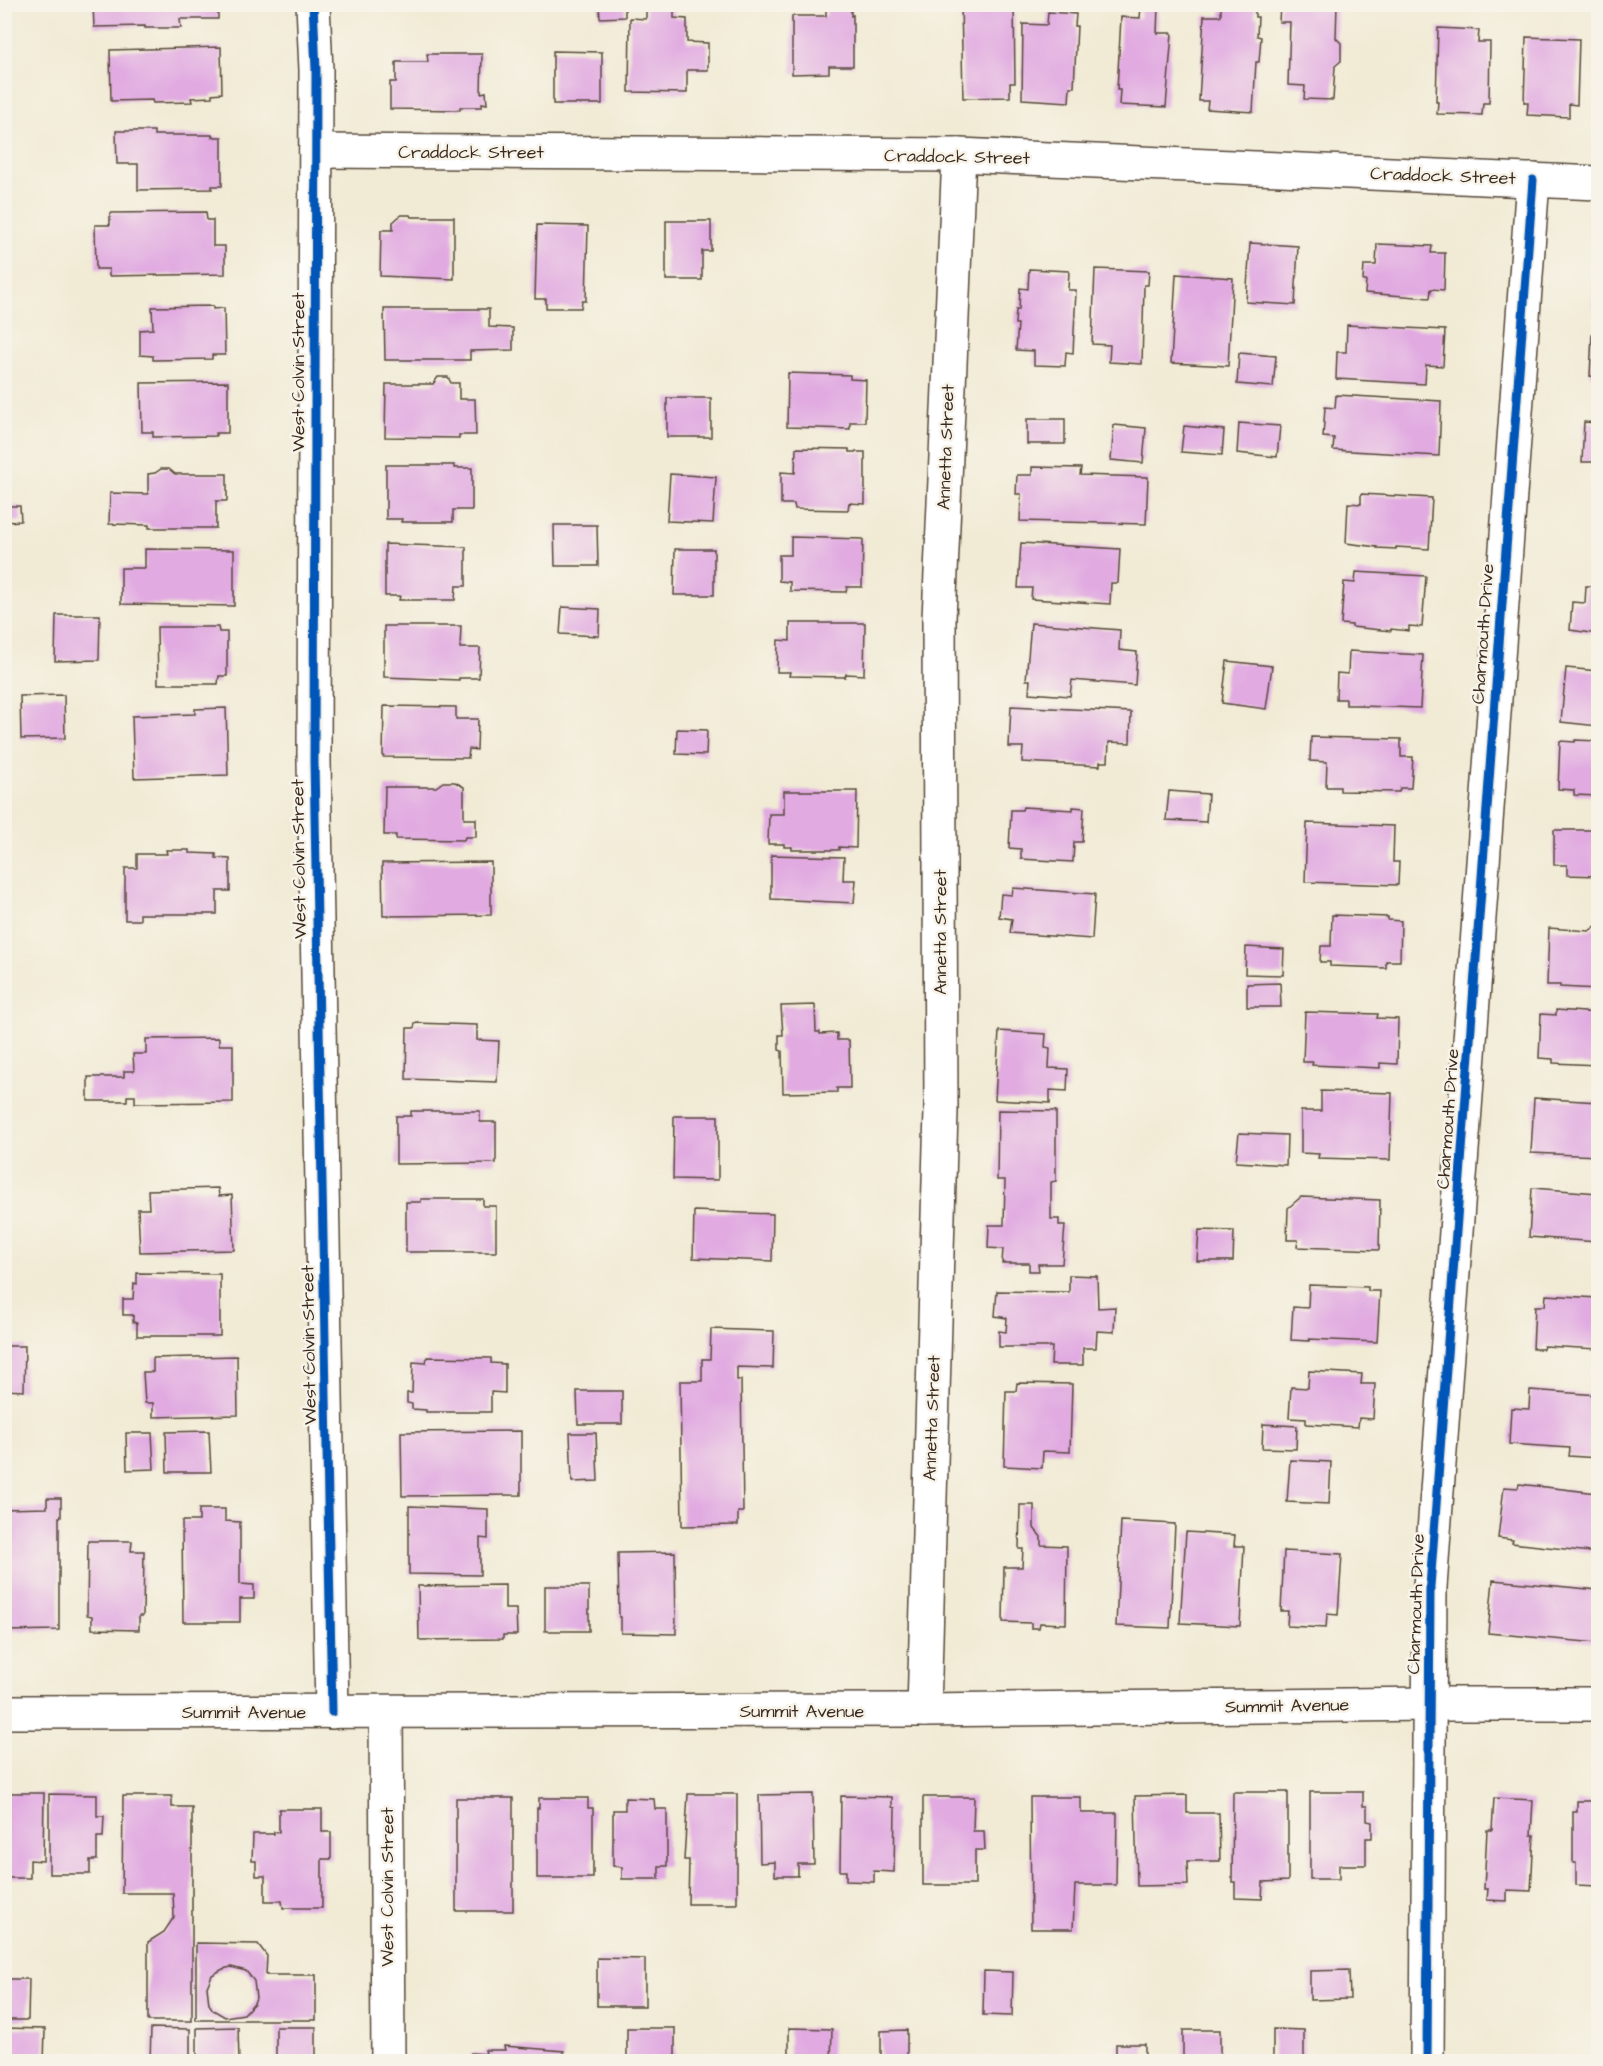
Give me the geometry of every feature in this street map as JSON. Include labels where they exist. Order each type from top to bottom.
[{"type":"street","name":"West Colvin Street","points":[[314,4],[316,70],[314,762],[332,1712]]},
{"type":"street","name":"Craddock Street","points":[[316,150],[959,155],[1599,183]]},
{"type":"street","name":"Annetta Street","points":[[924,1710],[941,1111],[939,619],[959,155]]},
{"type":"street","name":"Charmouth Drive","points":[[1427,2061],[1431,1575],[1533,180]]},
{"type":"street","name":"Summit Avenue","points":[[4,1712],[924,1710],[1599,1704]]},
{"type":"street","name":"West Colvin Street","points":[[386,1712],[388,2061]]},
{"type":"building","points":[[93,4],[218,4],[218,19],[180,19],[181,28],[94,27]]},
{"type":"building","points":[[599,4],[625,4],[625,17],[600,18]]},
{"type":"building","points":[[646,4],[674,4],[674,18],[687,19],[687,42],[708,43],[708,70],[687,70],[687,93],[629,92],[630,18],[646,19]]},
{"type":"building","points":[[826,4],[851,4],[853,66],[829,66],[829,73],[792,74],[792,16],[826,16]]},
{"type":"building","points":[[961,4],[1014,4],[1015,83],[1010,83],[1010,97],[963,98]]},
{"type":"building","points":[[1221,4],[1255,4],[1255,17],[1258,17],[1257,36],[1261,37],[1259,62],[1256,62],[1253,112],[1207,109],[1208,101],[1199,101],[1204,16],[1221,16]]},
{"type":"building","points":[[1280,4],[1337,4],[1336,38],[1341,43],[1341,61],[1335,66],[1333,100],[1304,99],[1305,86],[1288,85],[1290,22],[1279,22]]},
{"type":"building","points":[[1152,5],[1158,5],[1157,33],[1172,33],[1166,107],[1119,105],[1120,90],[1117,90],[1121,17],[1140,18],[1141,7],[1152,8]]},
{"type":"building","points":[[1048,12],[1076,14],[1074,87],[1070,87],[1069,102],[1022,99],[1023,24],[1047,25]]},
{"type":"building","points":[[1438,28],[1479,30],[1478,42],[1490,42],[1489,103],[1483,103],[1482,115],[1437,114]]},
{"type":"building","points":[[1526,37],[1579,39],[1577,105],[1569,104],[1569,117],[1527,115],[1528,103],[1524,103]]},
{"type":"building","points":[[221,47],[222,93],[212,94],[212,97],[191,98],[192,102],[111,101],[110,50]]},
{"type":"building","points":[[553,51],[602,52],[602,104],[553,104]]},
{"type":"building","points":[[427,54],[482,54],[481,93],[486,92],[487,104],[482,103],[482,107],[460,107],[460,110],[390,109],[390,82],[396,82],[396,62],[428,62]]},
{"type":"building","points":[[116,131],[154,131],[154,135],[222,137],[222,186],[212,186],[212,189],[138,190],[138,164],[117,164]]},
{"type":"building","points":[[206,212],[207,220],[213,220],[213,246],[225,246],[225,274],[109,276],[109,269],[96,269],[95,225],[110,225],[110,213]]},
{"type":"building","points":[[401,215],[454,217],[454,279],[380,276],[381,230],[393,230],[393,222]]},
{"type":"building","points":[[666,221],[711,221],[711,251],[702,251],[702,280],[666,280]]},
{"type":"building","points":[[537,225],[588,226],[586,301],[582,301],[581,308],[546,308],[546,299],[535,299]]},
{"type":"building","points":[[1250,243],[1298,246],[1295,305],[1246,302]]},
{"type":"building","points":[[1377,244],[1432,246],[1431,253],[1445,253],[1444,290],[1431,289],[1430,298],[1365,293],[1364,265],[1376,265]]},
{"type":"building","points":[[1597,250],[1598,307],[1592,307]]},
{"type":"building","points":[[1029,269],[1069,271],[1068,290],[1076,290],[1073,353],[1066,352],[1065,366],[1034,365],[1034,351],[1016,350],[1018,324],[1015,324],[1016,310],[1019,310],[1020,288],[1028,289]]},
{"type":"building","points":[[1095,269],[1149,271],[1148,285],[1144,285],[1142,364],[1109,362],[1110,345],[1092,344]]},
{"type":"building","points":[[1176,274],[1233,278],[1228,366],[1171,363]]},
{"type":"building","points":[[213,306],[213,309],[224,308],[225,355],[212,355],[212,359],[153,360],[153,356],[140,355],[140,330],[153,329],[152,307]]},
{"type":"building","points":[[384,309],[489,309],[489,327],[513,328],[513,350],[470,351],[470,360],[385,360]]},
{"type":"building","points":[[1347,325],[1445,330],[1443,366],[1426,365],[1425,384],[1336,379],[1337,352],[1346,352]]},
{"type":"building","points":[[1592,334],[1598,334],[1598,377],[1590,376]]},
{"type":"building","points":[[1239,353],[1276,356],[1273,387],[1237,384]]},
{"type":"building","points":[[788,373],[850,375],[850,379],[866,380],[865,422],[850,422],[850,429],[787,427]]},
{"type":"building","points":[[438,377],[448,377],[451,383],[459,383],[459,399],[475,399],[476,435],[459,435],[459,438],[385,437],[386,384],[433,384]]},
{"type":"building","points":[[228,382],[228,433],[216,433],[216,436],[153,437],[153,432],[142,432],[141,383]]},
{"type":"building","points":[[1336,395],[1441,401],[1439,456],[1333,450],[1334,438],[1323,437],[1325,407],[1335,408]]},
{"type":"building","points":[[667,398],[711,398],[711,437],[667,437]]},
{"type":"building","points":[[1027,419],[1065,419],[1065,444],[1027,444]]},
{"type":"building","points":[[1584,422],[1598,423],[1598,470],[1596,470],[1596,462],[1582,462]]},
{"type":"building","points":[[1239,423],[1280,426],[1277,457],[1237,453]]},
{"type":"building","points":[[1114,425],[1146,428],[1143,463],[1111,460]]},
{"type":"building","points":[[1184,426],[1224,430],[1222,455],[1181,452]]},
{"type":"building","points":[[796,448],[849,449],[849,452],[865,452],[865,504],[849,503],[848,510],[795,509],[794,504],[781,504],[781,472],[795,473]]},
{"type":"building","points":[[386,465],[454,465],[454,468],[472,468],[472,510],[453,510],[453,522],[401,522],[402,519],[386,519]]},
{"type":"building","points":[[1032,467],[1081,468],[1080,475],[1148,477],[1146,524],[1020,521],[1021,494],[1016,494],[1017,475],[1032,475]]},
{"type":"building","points":[[161,469],[169,469],[175,474],[227,474],[227,501],[216,501],[216,528],[149,528],[149,525],[109,524],[110,493],[148,494],[148,474]]},
{"type":"building","points":[[670,474],[716,477],[713,523],[667,521]]},
{"type":"building","points":[[1361,494],[1432,498],[1429,549],[1377,548],[1346,543],[1348,503],[1361,504]]},
{"type":"building","points":[[4,506],[20,506],[21,521],[4,522]]},
{"type":"building","points":[[554,525],[597,525],[598,566],[555,566]]},
{"type":"building","points":[[791,537],[863,539],[862,587],[847,587],[846,592],[790,591],[790,582],[779,581],[779,555],[791,555]]},
{"type":"building","points":[[1021,543],[1120,549],[1118,583],[1111,583],[1110,604],[1031,599],[1032,588],[1018,588]]},
{"type":"building","points":[[385,544],[466,547],[466,586],[456,586],[455,600],[399,600],[400,596],[385,596]]},
{"type":"building","points":[[145,549],[234,550],[234,606],[121,604],[121,568],[145,568]]},
{"type":"building","points":[[675,549],[714,549],[714,595],[674,595]]},
{"type":"building","points":[[1356,572],[1426,576],[1422,627],[1409,626],[1409,631],[1391,629],[1391,631],[1341,624],[1344,582],[1355,583]]},
{"type":"building","points":[[1586,586],[1598,586],[1598,634],[1570,630],[1572,602],[1585,603]]},
{"type":"building","points":[[562,607],[600,609],[599,636],[560,634]]},
{"type":"building","points":[[56,615],[100,615],[99,660],[55,661]]},
{"type":"building","points":[[790,623],[865,623],[864,675],[789,676],[790,672],[777,672],[778,640],[790,641]]},
{"type":"building","points":[[1031,623],[1120,630],[1119,650],[1137,652],[1135,685],[1072,680],[1070,696],[1029,693],[1030,680],[1026,680]]},
{"type":"building","points":[[384,626],[461,626],[460,648],[480,648],[479,678],[459,678],[459,680],[384,677]]},
{"type":"building","points":[[157,627],[218,627],[219,632],[227,632],[227,676],[219,676],[218,684],[158,684]]},
{"type":"building","points":[[1349,651],[1423,655],[1420,708],[1346,705],[1346,699],[1336,699],[1337,673],[1348,674]]},
{"type":"building","points":[[1227,661],[1272,666],[1266,709],[1222,703]]},
{"type":"building","points":[[1566,668],[1598,671],[1598,726],[1561,722]]},
{"type":"building","points":[[64,695],[65,738],[21,739],[20,696]]},
{"type":"building","points":[[384,706],[456,707],[456,719],[478,719],[477,750],[469,749],[468,758],[383,757]]},
{"type":"building","points":[[1011,706],[1131,712],[1130,743],[1109,742],[1108,762],[1100,762],[1100,766],[1022,762],[1023,747],[1009,747]]},
{"type":"building","points":[[226,708],[228,775],[134,778],[132,716],[195,714],[195,709]]},
{"type":"building","points":[[677,729],[707,730],[706,755],[676,754]]},
{"type":"building","points":[[1311,737],[1401,739],[1401,757],[1413,757],[1411,788],[1400,788],[1399,792],[1340,791],[1340,787],[1326,787],[1327,762],[1310,761]]},
{"type":"building","points":[[1575,740],[1598,741],[1598,796],[1574,795],[1574,790],[1558,789],[1560,741],[1575,742]]},
{"type":"building","points":[[443,782],[455,782],[464,787],[464,819],[476,819],[476,837],[465,837],[464,840],[396,839],[396,835],[384,835],[385,787],[436,787]]},
{"type":"building","points":[[784,791],[857,791],[856,848],[792,850],[792,847],[784,847],[784,844],[768,844],[769,814],[784,814]]},
{"type":"building","points":[[1169,791],[1208,794],[1206,822],[1166,820]]},
{"type":"building","points":[[1023,807],[1073,810],[1073,807],[1084,808],[1082,842],[1074,842],[1073,862],[1021,859],[1021,849],[1009,848],[1011,810],[1022,810]]},
{"type":"building","points":[[1307,823],[1394,826],[1393,862],[1399,862],[1398,885],[1305,882]]},
{"type":"building","points":[[1554,830],[1598,830],[1598,876],[1567,875],[1567,865],[1554,865]]},
{"type":"building","points":[[166,850],[189,850],[189,853],[216,854],[216,858],[230,859],[230,891],[217,891],[217,914],[140,914],[140,920],[125,920],[125,868],[137,868],[137,854],[167,854]]},
{"type":"building","points":[[771,855],[844,857],[843,880],[856,880],[854,903],[771,899]]},
{"type":"building","points":[[491,862],[491,915],[383,916],[382,863]]},
{"type":"building","points":[[1013,888],[1095,894],[1092,939],[1010,933],[1012,919],[999,917],[1001,894],[1012,895]]},
{"type":"building","points":[[1332,915],[1388,917],[1388,920],[1401,921],[1400,961],[1386,961],[1386,968],[1330,966],[1330,962],[1320,962],[1321,946],[1331,946]]},
{"type":"building","points":[[1597,925],[1598,989],[1547,985],[1549,928],[1589,931]]},
{"type":"building","points":[[1246,947],[1284,949],[1283,975],[1245,974]]},
{"type":"building","points":[[1280,983],[1281,1007],[1247,1007],[1247,984]]},
{"type":"building","points":[[815,1005],[816,1032],[820,1034],[837,1033],[837,1040],[849,1040],[850,1088],[837,1088],[837,1092],[783,1093],[782,1051],[779,1050],[779,1035],[783,1035],[781,1006]]},
{"type":"building","points":[[1556,1010],[1598,1013],[1598,1065],[1553,1063],[1553,1059],[1539,1058],[1541,1014],[1556,1015]]},
{"type":"building","points":[[1305,1012],[1378,1014],[1377,1018],[1398,1019],[1397,1064],[1380,1063],[1380,1068],[1312,1065],[1313,1062],[1303,1062]]},
{"type":"building","points":[[415,1023],[477,1025],[477,1040],[499,1041],[497,1082],[406,1079],[407,1028],[414,1028]]},
{"type":"building","points":[[999,1031],[1046,1034],[1045,1047],[1050,1048],[1049,1068],[1068,1069],[1067,1091],[1050,1090],[1050,1103],[995,1100]]},
{"type":"building","points":[[219,1038],[219,1045],[233,1045],[233,1102],[135,1103],[135,1096],[127,1096],[127,1101],[88,1101],[88,1077],[124,1077],[124,1071],[134,1071],[133,1054],[146,1054],[146,1039]]},
{"type":"building","points":[[1321,1091],[1392,1093],[1390,1160],[1318,1158],[1319,1154],[1301,1153],[1301,1111],[1321,1111]]},
{"type":"building","points":[[1534,1098],[1598,1102],[1598,1156],[1531,1153]]},
{"type":"building","points":[[998,1110],[1056,1111],[1056,1181],[1051,1182],[1051,1219],[1059,1219],[1059,1225],[1065,1225],[1062,1264],[1038,1264],[1039,1271],[1029,1271],[1029,1263],[1002,1263],[1003,1249],[988,1248],[989,1225],[1004,1225],[1005,1180],[997,1180]]},
{"type":"building","points":[[411,1111],[480,1111],[480,1122],[496,1122],[496,1163],[396,1164],[396,1116],[411,1116]]},
{"type":"building","points":[[674,1116],[718,1116],[718,1180],[673,1179]]},
{"type":"building","points":[[1239,1133],[1287,1135],[1286,1165],[1236,1162]]},
{"type":"building","points":[[218,1188],[219,1196],[232,1195],[234,1250],[140,1252],[138,1209],[149,1209],[148,1190]]},
{"type":"building","points":[[1532,1188],[1598,1193],[1598,1242],[1529,1237]]},
{"type":"building","points":[[1301,1197],[1380,1200],[1379,1250],[1297,1247],[1298,1240],[1287,1240],[1288,1208]]},
{"type":"building","points":[[421,1199],[483,1199],[483,1206],[496,1206],[496,1252],[406,1252],[406,1202],[421,1202]]},
{"type":"building","points":[[694,1211],[773,1214],[772,1261],[693,1258]]},
{"type":"building","points":[[1199,1230],[1234,1231],[1233,1261],[1197,1261]]},
{"type":"building","points":[[137,1273],[220,1274],[220,1336],[137,1336],[137,1323],[133,1322],[133,1315],[123,1315],[123,1299],[133,1299]]},
{"type":"building","points":[[1069,1275],[1097,1276],[1098,1308],[1115,1307],[1114,1332],[1097,1331],[1096,1348],[1083,1348],[1083,1365],[1051,1365],[1052,1347],[999,1347],[999,1331],[1006,1332],[1007,1318],[995,1316],[997,1291],[1069,1292]]},
{"type":"building","points":[[1309,1285],[1368,1287],[1368,1291],[1380,1291],[1377,1342],[1291,1340],[1293,1307],[1308,1308]]},
{"type":"building","points":[[1546,1295],[1598,1298],[1598,1349],[1544,1346],[1543,1349],[1533,1349],[1535,1306],[1545,1306]]},
{"type":"building","points":[[711,1329],[774,1331],[773,1368],[737,1367],[737,1380],[741,1380],[743,1512],[738,1512],[738,1525],[682,1526],[680,1381],[702,1381],[702,1359],[710,1359]]},
{"type":"building","points":[[4,1346],[25,1346],[24,1391],[4,1390]]},
{"type":"building","points":[[237,1356],[238,1415],[153,1417],[153,1403],[145,1403],[143,1372],[153,1372],[153,1358]]},
{"type":"building","points":[[427,1357],[491,1358],[491,1363],[505,1364],[505,1393],[491,1392],[491,1412],[426,1412],[426,1410],[412,1409],[412,1404],[407,1403],[407,1393],[412,1393],[413,1362],[426,1363]]},
{"type":"building","points":[[1309,1371],[1362,1374],[1361,1384],[1375,1384],[1373,1419],[1359,1418],[1358,1427],[1306,1424],[1306,1419],[1289,1418],[1291,1387],[1308,1388]]},
{"type":"building","points":[[1017,1383],[1072,1384],[1070,1452],[1043,1451],[1042,1468],[1004,1466],[1006,1391],[1016,1391]]},
{"type":"building","points":[[1530,1390],[1598,1395],[1598,1458],[1569,1456],[1570,1448],[1509,1444],[1511,1408],[1529,1409]]},
{"type":"building","points":[[577,1391],[622,1391],[622,1424],[578,1424]]},
{"type":"building","points":[[1263,1424],[1297,1426],[1296,1449],[1262,1448]]},
{"type":"building","points":[[209,1431],[211,1472],[167,1472],[166,1432]]},
{"type":"building","points":[[521,1431],[521,1495],[402,1496],[401,1432]]},
{"type":"building","points":[[126,1433],[152,1433],[154,1469],[127,1470]]},
{"type":"building","points":[[570,1433],[596,1433],[598,1481],[572,1482]]},
{"type":"building","points":[[1290,1460],[1331,1462],[1329,1504],[1287,1502]]},
{"type":"building","points":[[1519,1484],[1597,1493],[1598,1542],[1592,1541],[1590,1552],[1512,1543],[1513,1540],[1498,1538],[1504,1487],[1518,1488]]},
{"type":"building","points":[[47,1498],[61,1498],[59,1630],[4,1631],[4,1509],[47,1508]]},
{"type":"building","points":[[1020,1505],[1034,1505],[1034,1528],[1041,1537],[1041,1545],[1067,1546],[1066,1624],[1040,1623],[1039,1628],[1031,1628],[1031,1623],[1003,1622],[1004,1567],[1022,1567],[1023,1549],[1019,1549]]},
{"type":"building","points":[[409,1506],[488,1509],[488,1539],[480,1538],[480,1575],[409,1574]]},
{"type":"building","points":[[199,1509],[225,1509],[225,1521],[240,1522],[240,1584],[254,1585],[254,1599],[240,1599],[240,1622],[183,1622],[182,1521],[199,1521]]},
{"type":"building","points":[[1121,1521],[1175,1524],[1170,1628],[1116,1626]]},
{"type":"building","points":[[1186,1532],[1235,1535],[1234,1546],[1244,1546],[1240,1626],[1180,1623]]},
{"type":"building","points":[[88,1541],[132,1541],[131,1551],[144,1551],[143,1616],[139,1616],[139,1630],[92,1629],[92,1616],[87,1615]]},
{"type":"building","points":[[1284,1551],[1342,1554],[1338,1615],[1327,1614],[1326,1628],[1287,1626],[1288,1611],[1281,1611]]},
{"type":"building","points":[[675,1552],[676,1634],[621,1633],[618,1553]]},
{"type":"building","points":[[1493,1580],[1598,1590],[1598,1643],[1488,1633]]},
{"type":"building","points":[[505,1585],[505,1609],[516,1609],[517,1635],[503,1635],[503,1639],[419,1640],[418,1586]]},
{"type":"building","points":[[545,1586],[589,1586],[589,1631],[545,1631]]},
{"type":"building","points":[[1233,1792],[1288,1792],[1288,1881],[1263,1882],[1262,1899],[1235,1898],[1235,1882],[1232,1882]]},
{"type":"building","points":[[1310,1792],[1363,1792],[1363,1806],[1367,1806],[1367,1821],[1372,1822],[1372,1838],[1366,1838],[1366,1865],[1339,1865],[1339,1879],[1310,1879]]},
{"type":"building","points":[[4,1793],[44,1793],[43,1861],[30,1860],[30,1878],[4,1878]]},
{"type":"building","points":[[49,1794],[97,1795],[97,1816],[104,1816],[103,1837],[97,1837],[97,1860],[90,1860],[90,1874],[49,1874]]},
{"type":"building","points":[[688,1794],[737,1794],[737,1904],[688,1904],[689,1860],[684,1860]]},
{"type":"building","points":[[813,1794],[814,1864],[798,1864],[798,1876],[775,1876],[775,1862],[760,1863],[759,1795]]},
{"type":"building","points":[[1187,1795],[1187,1813],[1219,1813],[1220,1861],[1187,1861],[1188,1885],[1137,1886],[1135,1796]]},
{"type":"building","points":[[123,1796],[172,1796],[172,1807],[192,1807],[192,2021],[148,2021],[148,1942],[164,1932],[174,1917],[173,1893],[122,1893]]},
{"type":"building","points":[[841,1796],[892,1797],[892,1807],[895,1808],[894,1872],[874,1871],[874,1882],[846,1881],[846,1871],[840,1871]]},
{"type":"building","points":[[923,1797],[974,1797],[973,1831],[984,1831],[985,1850],[975,1850],[975,1885],[923,1885]]},
{"type":"building","points":[[1030,1797],[1081,1797],[1081,1813],[1117,1813],[1116,1885],[1075,1885],[1073,1929],[1031,1929]]},
{"type":"building","points":[[456,1798],[513,1798],[513,1911],[456,1911]]},
{"type":"building","points":[[539,1798],[588,1798],[588,1808],[593,1808],[593,1878],[537,1878]]},
{"type":"building","points":[[625,1798],[654,1799],[655,1809],[667,1809],[667,1866],[659,1866],[659,1879],[622,1879],[622,1867],[613,1866],[613,1810],[625,1810]]},
{"type":"building","points":[[1494,1798],[1533,1800],[1531,1891],[1507,1890],[1507,1901],[1487,1900],[1488,1889],[1484,1889],[1487,1830],[1492,1830]]},
{"type":"building","points":[[1577,1801],[1598,1801],[1598,1886],[1576,1885],[1576,1863],[1573,1863],[1573,1812],[1577,1812]]},
{"type":"building","points":[[279,1809],[322,1809],[322,1832],[331,1832],[331,1859],[322,1859],[322,1908],[283,1908],[282,1901],[265,1901],[265,1876],[256,1876],[256,1861],[252,1861],[253,1834],[279,1832]]},
{"type":"building","points":[[196,1943],[258,1944],[267,1956],[266,1975],[316,1975],[316,2020],[196,2020]],"holes":[[[231,1967],[246,1971],[254,1981],[256,1998],[254,2003],[244,2014],[225,2017],[213,2010],[209,2004],[207,1987],[212,1975]]]},
{"type":"building","points":[[597,1958],[645,1959],[645,2006],[597,2006]]},
{"type":"building","points":[[1349,1970],[1350,1999],[1310,2000],[1310,1971]]},
{"type":"building","points":[[984,1971],[1013,1972],[1012,2016],[983,2015]]},
{"type":"building","points":[[4,1979],[29,1979],[28,2020],[4,2020]]},
{"type":"building","points":[[238,2027],[239,2062],[197,2062],[197,2028]]},
{"type":"building","points":[[276,2027],[316,2027],[316,2062],[276,2062]]},
{"type":"building","points":[[5,2028],[45,2029],[44,2062],[5,2062]]},
{"type":"building","points":[[151,2028],[190,2029],[190,2062],[150,2062]]},
{"type":"building","points":[[627,2028],[675,2028],[675,2062],[627,2062]]},
{"type":"building","points":[[789,2028],[832,2029],[831,2062],[789,2062]]},
{"type":"building","points":[[1273,2029],[1304,2030],[1304,2062],[1273,2062]]},
{"type":"building","points":[[907,2030],[907,2062],[881,2062],[881,2031]]},
{"type":"building","points":[[1183,2030],[1220,2030],[1220,2062],[1183,2062]]},
{"type":"building","points":[[1116,2044],[1145,2044],[1145,2062],[1116,2062]]},
{"type":"building","points":[[504,2046],[564,2051],[563,2062],[471,2062],[471,2053],[486,2054],[485,2050],[505,2050]]},
{"type":"cycle path","points":[[313,4],[316,70],[314,762],[332,1712]]},
{"type":"cycle path","points":[[1427,2062],[1430,1587],[1533,180]]}]
